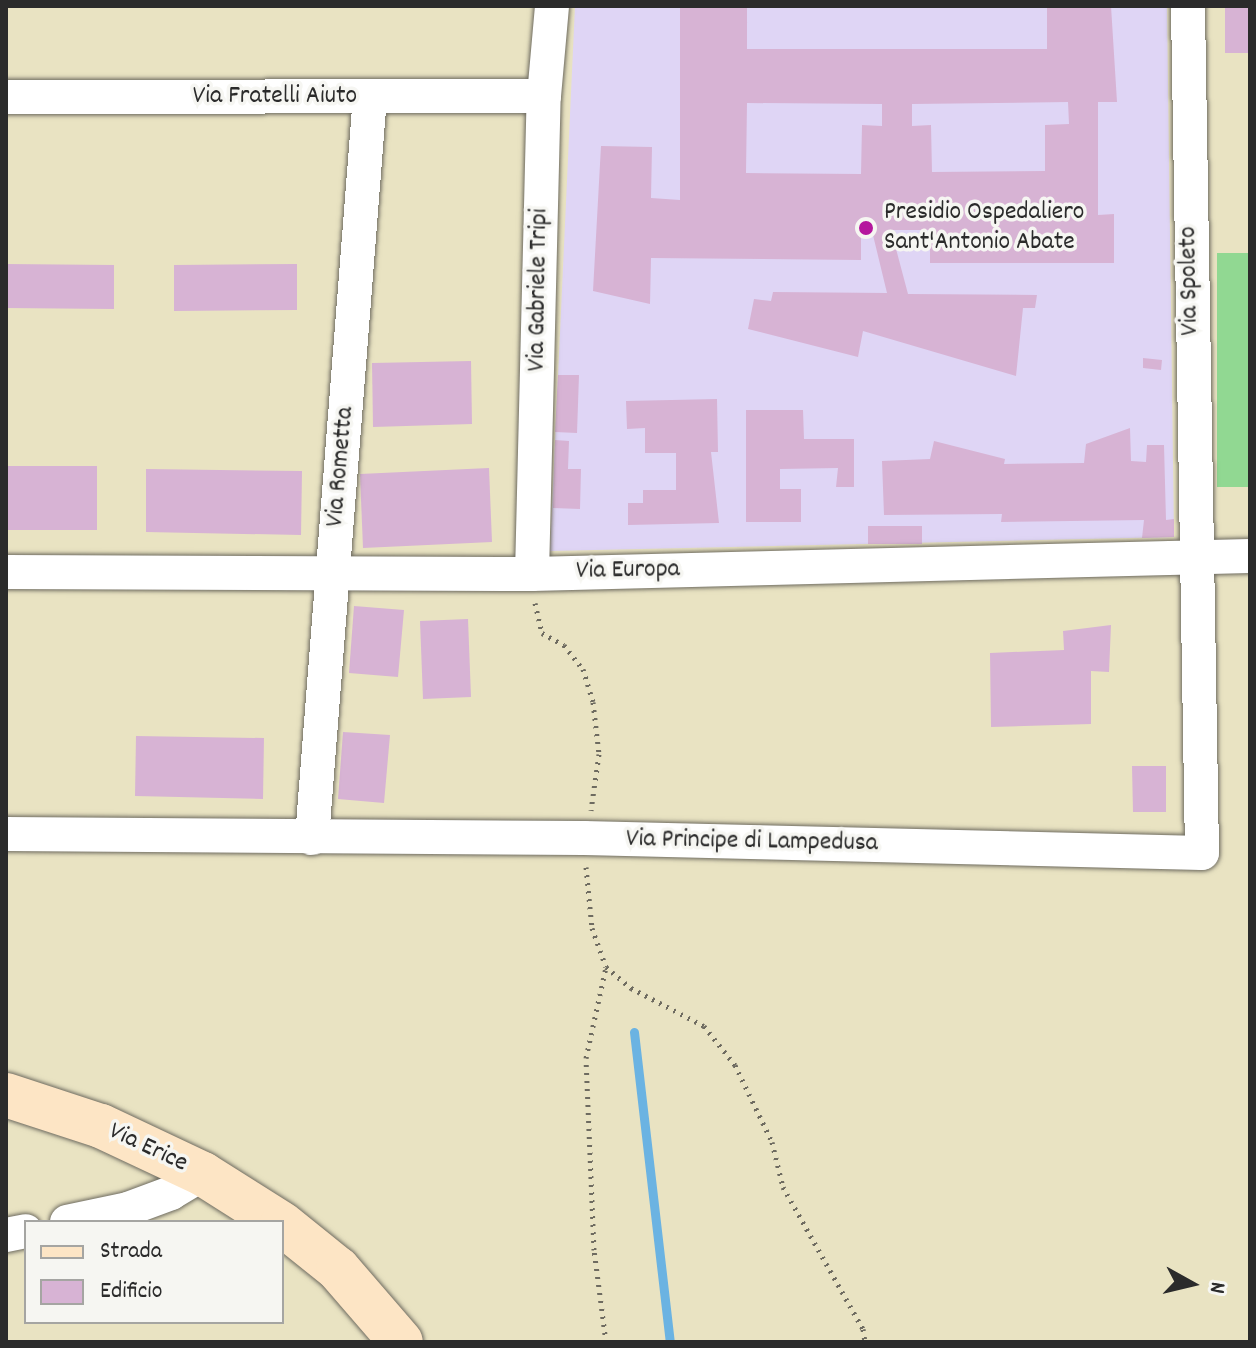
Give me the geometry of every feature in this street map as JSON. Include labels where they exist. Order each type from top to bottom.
[{"type":"main road","name":"Via Erice","points":[[6,1095],[101,1126],[203,1174],[276,1220]]},
{"type":"main road","name":"Via Erice","points":[[284,1225],[338,1269],[401,1342]]},
{"type":"street","name":"Via Gabriele Tripi","points":[[532,574],[544,96],[552,6]]},
{"type":"street","name":"Via Spoleto","points":[[1188,6],[1193,557]]},
{"type":"street","name":"Via Rometta","points":[[312,838],[370,96]]},
{"type":"street","name":"Via Fratelli Aiuto","points":[[6,97],[544,96]]},
{"type":"street","name":"Via Europa","points":[[6,572],[532,574],[1250,556]]},
{"type":"street","name":"Via Principe di Lampedusa","points":[[6,834],[584,838],[1202,853],[1193,557]]},
{"type":"street","points":[[76,1220],[128,1209],[203,1174]]},
{"type":"path","points":[[532,574],[542,633],[564,645],[583,669],[593,702],[599,754],[584,838],[592,928],[606,967],[631,988],[704,1026],[735,1065],[772,1142],[783,1187],[863,1329],[865,1342]]},
{"type":"path","points":[[606,967],[586,1058],[594,1250],[606,1342]]},
{"type":"shaded area","name":"Presidio Ospedaliero Sant'Antonio Abate","points":[[575,6],[1167,6],[1174,537],[550,551]]},
{"type":"green space","points":[[1217,253],[1250,253],[1250,487],[1217,487]]},
{"type":"building","points":[[680,6],[747,6],[747,49],[1047,49],[1047,6],[1111,6],[1117,102],[1098,102],[1098,215],[1114,214],[1114,263],[930,263],[930,230],[891,230],[908,294],[1037,295],[1035,308],[1023,308],[1016,376],[863,331],[858,357],[748,329],[754,299],[771,301],[773,292],[887,293],[872,231],[861,231],[861,260],[651,258],[650,304],[593,291],[601,146],[652,147],[651,198],[680,200]],"holes":[[[1068,102],[1069,124],[1045,125],[1045,171],[932,172],[931,125],[912,126],[912,104]],[[747,103],[882,104],[882,126],[862,125],[861,174],[746,173]]]},
{"type":"building","points":[[1225,6],[1250,6],[1250,53],[1225,53]]},
{"type":"building","points":[[6,264],[114,265],[114,309],[6,308]]},
{"type":"building","points":[[297,264],[297,310],[174,311],[174,265]]},
{"type":"building","points":[[1143,358],[1162,360],[1161,370],[1143,368]]},
{"type":"building","points":[[471,361],[472,424],[373,427],[372,363]]},
{"type":"building","points":[[558,375],[579,375],[577,433],[555,432]]},
{"type":"building","points":[[717,399],[718,452],[711,452],[719,523],[628,525],[628,503],[643,503],[643,490],[676,490],[676,453],[645,453],[645,428],[627,429],[626,401]]},
{"type":"building","points":[[746,410],[803,410],[804,439],[854,439],[854,487],[836,487],[838,468],[780,469],[780,489],[801,489],[801,522],[746,522]]},
{"type":"building","points":[[1130,428],[1131,461],[1146,462],[1147,445],[1164,445],[1166,520],[1174,519],[1174,537],[1142,538],[1144,520],[1001,522],[1002,514],[884,515],[882,461],[930,459],[934,441],[1005,459],[1004,464],[1084,463],[1086,444]]},
{"type":"building","points":[[555,440],[569,441],[568,469],[581,469],[580,509],[553,508]]},
{"type":"building","points":[[6,466],[97,466],[97,530],[6,530]]},
{"type":"building","points":[[489,468],[492,542],[363,548],[360,474]]},
{"type":"building","points":[[146,469],[302,471],[301,535],[146,532]]},
{"type":"building","points":[[868,526],[922,526],[922,544],[868,544]]},
{"type":"building","points":[[354,606],[404,610],[398,677],[349,673]]},
{"type":"building","points":[[468,619],[471,697],[423,699],[420,621]]},
{"type":"building","points":[[1111,625],[1109,672],[1091,671],[1091,724],[991,727],[990,653],[1064,650],[1063,631]]},
{"type":"building","points":[[343,732],[390,735],[384,803],[338,799]]},
{"type":"building","points":[[136,736],[264,738],[263,799],[135,796]]},
{"type":"building","points":[[1132,766],[1166,766],[1166,812],[1133,812]]},
{"type":"waterway","points":[[634,1032],[670,1342]]},
{"type":"place","name":"Presidio Ospedaliero Sant'Antonio Abate","points":[[866,228]]}]
